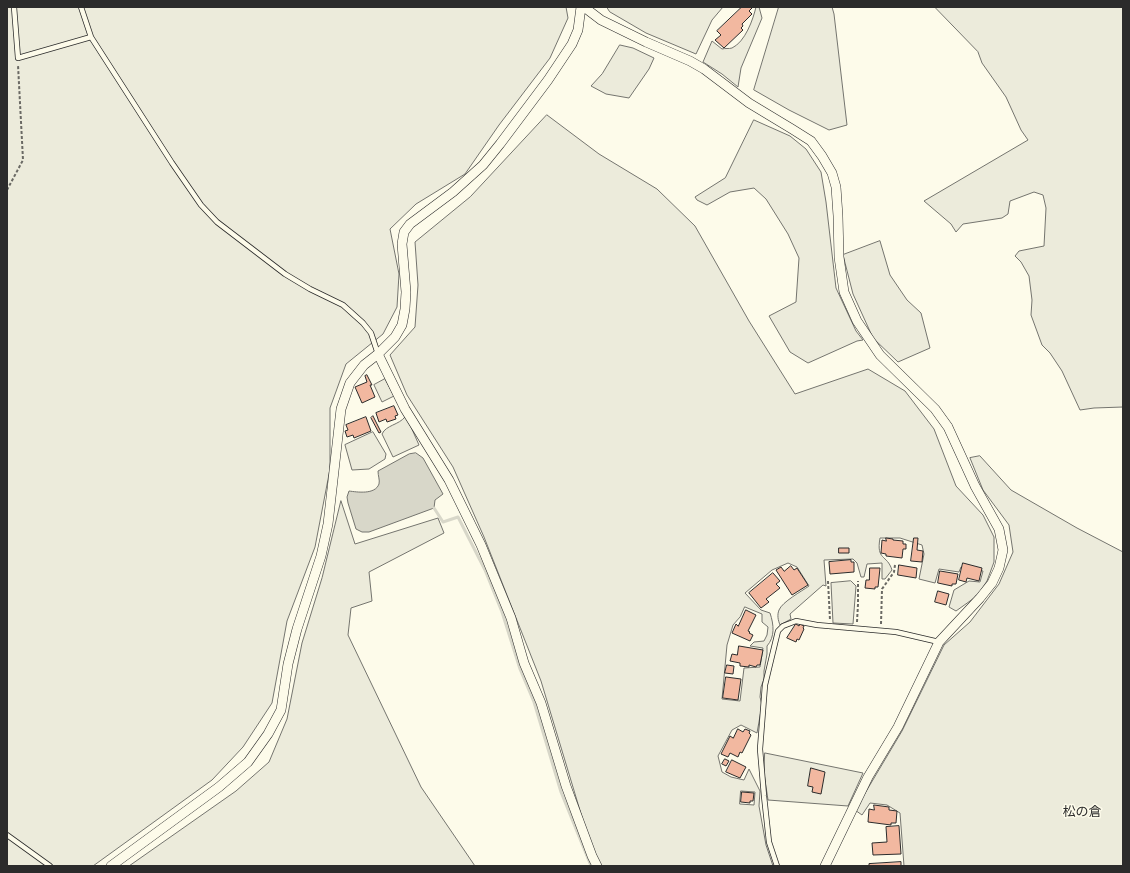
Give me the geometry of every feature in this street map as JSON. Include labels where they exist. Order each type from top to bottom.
[{"type":"street","points":[[111,866],[219,787],[248,762],[271,728],[281,710],[288,664],[296,629],[321,556],[328,524],[341,409],[350,383],[364,365],[378,354],[395,336],[402,325],[406,292],[402,244],[404,232],[410,224],[453,192],[483,165],[500,144],[548,80],[572,44],[578,30],[583,7],[600,20],[690,61],[704,69],[749,103],[811,142],[822,156],[832,173],[836,187],[839,257],[844,292],[857,321],[880,355],[935,409],[948,427],[975,486],[999,529],[1003,550],[999,568],[992,582],[980,598],[939,642],[898,727],[868,777],[825,866]]},
{"type":"street","points":[[378,354],[405,409],[449,480],[481,546],[510,618],[524,663],[541,703],[566,786],[597,866]]},
{"type":"lane","points":[[14,7],[18,58],[91,37]]},
{"type":"lane","points":[[81,7],[91,37],[172,163],[201,205],[217,222],[285,274],[310,289],[343,305],[363,323],[371,333],[378,354]]},
{"type":"lane","points":[[777,866],[769,842],[760,766],[760,749],[765,685],[778,631],[783,626],[796,621],[909,634],[939,642]]},
{"type":"lane","points":[[7,835],[50,866]]},
{"type":"path","points":[[7,190],[23,160],[18,58]]},
{"type":"path","points":[[881,630],[882,589],[894,572],[894,565]]},
{"type":"path","points":[[828,581],[831,626]]},
{"type":"path","points":[[856,628],[858,581]]},
{"type":"shaded area","points":[[7,7],[566,7],[568,18],[550,58],[499,125],[465,174],[416,204],[390,229],[399,274],[397,307],[383,334],[346,364],[330,408],[330,469],[315,547],[287,621],[272,703],[243,747],[212,780],[93,866],[7,866]]},
{"type":"shaded area","points":[[607,7],[723,7],[712,20],[696,54],[646,33],[610,12]]},
{"type":"shaded area","points":[[756,7],[759,7],[762,18],[741,68],[738,87],[722,74],[703,62],[712,41],[722,49],[732,48],[741,41],[751,24]]},
{"type":"shaded area","points":[[779,7],[832,7],[847,125],[829,130],[754,90]]},
{"type":"shaded area","points":[[935,7],[1123,7],[1123,407],[1080,410],[1062,371],[1050,353],[1042,345],[1031,315],[1032,300],[1029,276],[1021,262],[1015,256],[1019,251],[1044,246],[1046,208],[1043,195],[1034,192],[1010,201],[1008,214],[1002,218],[963,224],[956,232],[951,224],[924,201],[1028,140],[1021,130],[1006,97],[982,63],[978,52]]},
{"type":"shaded area","points":[[620,45],[633,48],[654,58],[649,69],[629,98],[606,94],[591,86],[602,74]]},
{"type":"shaded area","points":[[547,115],[599,154],[657,189],[695,226],[749,321],[795,394],[868,369],[905,391],[934,429],[956,486],[983,515],[994,537],[994,562],[987,581],[977,596],[956,611],[949,607],[954,590],[969,581],[980,582],[983,571],[961,567],[959,572],[939,569],[935,583],[919,579],[924,554],[922,545],[900,538],[880,538],[879,550],[892,570],[885,579],[882,579],[882,563],[867,564],[864,577],[861,577],[857,563],[853,559],[824,560],[826,586],[823,585],[790,614],[791,619],[780,625],[778,616],[781,607],[788,600],[809,586],[797,567],[788,563],[772,570],[745,593],[761,610],[770,613],[772,622],[773,635],[767,646],[764,679],[761,687],[760,697],[762,705],[757,733],[741,725],[732,730],[718,756],[722,772],[731,777],[744,780],[749,769],[760,791],[759,806],[766,845],[773,866],[601,866],[588,837],[541,681],[484,537],[453,467],[407,395],[390,355],[415,327],[418,285],[415,242],[470,197]],"holes":[[[745,607],[762,614],[762,622],[768,627],[767,635],[764,641],[754,642],[750,646],[763,648],[760,667],[744,668],[740,701],[722,699],[727,645],[733,625],[740,617]],[[741,791],[755,792],[754,805],[740,804]]]},
{"type":"shaded area","points":[[754,120],[790,136],[806,149],[821,172],[836,288],[856,331],[863,340],[857,341],[808,363],[790,352],[769,316],[796,302],[799,258],[788,234],[766,199],[754,188],[730,192],[707,205],[697,200],[695,197],[725,178]]},
{"type":"shaded area","points":[[880,241],[890,275],[907,300],[921,313],[930,348],[898,362],[873,338],[853,294],[843,255]]},
{"type":"shaded area","points":[[385,379],[394,396],[382,402],[374,385]]},
{"type":"shaded area","points":[[405,417],[407,418],[419,445],[393,457],[382,434],[386,429]]},
{"type":"shaded area","points":[[373,432],[386,454],[385,459],[369,469],[352,470],[345,445]]},
{"type":"shaded area","points":[[416,453],[423,458],[443,494],[435,500],[434,508],[369,532],[362,532],[356,529],[348,503],[347,497],[349,491],[366,492],[374,490],[379,484],[378,471],[409,454]]},
{"type":"shaded area","points":[[980,456],[1011,490],[1077,528],[1123,552],[1123,866],[904,866],[900,813],[887,805],[870,803],[862,815],[855,810],[902,731],[944,645],[970,622],[999,584],[1013,552],[1009,525],[983,490],[970,458]]},
{"type":"shaded area","points":[[341,501],[355,544],[438,518],[444,533],[369,572],[372,601],[351,608],[348,635],[421,787],[475,866],[129,866],[236,791],[269,762],[287,719],[302,643],[322,578]]},
{"type":"shaded area","points":[[851,581],[856,586],[853,624],[833,623],[831,583]]},
{"type":"shaded area","points":[[765,753],[863,773],[848,806],[768,800],[764,773]]},
{"type":"building","points":[[742,7],[753,7],[749,11],[752,14],[742,24],[743,26],[741,28],[743,30],[724,48],[715,40],[721,35],[717,31]]},
{"type":"building","points":[[367,375],[372,385],[370,385],[375,397],[362,403],[355,387],[367,382],[365,376]]},
{"type":"building","points":[[394,406],[398,415],[395,416],[396,419],[387,422],[386,419],[379,422],[376,413]]},
{"type":"building","points":[[373,416],[381,432],[379,433],[371,418]]},
{"type":"building","points":[[366,417],[371,431],[354,438],[353,435],[347,437],[345,431],[348,430],[346,425]]},
{"type":"building","points":[[886,538],[903,541],[903,544],[906,544],[906,549],[903,549],[902,558],[886,556],[886,554],[881,553],[882,540],[886,541]]},
{"type":"building","points":[[914,538],[918,538],[917,550],[923,551],[922,562],[911,561]]},
{"type":"building","points":[[839,548],[849,548],[849,553],[839,553]]},
{"type":"building","points":[[851,560],[851,562],[854,562],[854,572],[830,574],[829,562]]},
{"type":"building","points":[[963,563],[982,568],[979,581],[967,578],[966,582],[959,580]]},
{"type":"building","points":[[899,565],[917,568],[916,578],[898,575]]},
{"type":"building","points":[[791,566],[794,570],[797,568],[808,585],[792,595],[776,570],[781,567],[784,571]]},
{"type":"building","points":[[870,568],[880,568],[878,587],[875,587],[875,589],[865,588],[866,580],[869,580]]},
{"type":"building","points":[[940,571],[958,574],[956,584],[952,584],[952,586],[938,583]]},
{"type":"building","points":[[773,573],[780,581],[776,584],[780,588],[766,599],[769,602],[761,608],[749,593]]},
{"type":"building","points":[[938,591],[949,594],[946,605],[935,602]]},
{"type":"building","points":[[746,610],[756,615],[748,631],[753,635],[750,641],[732,633],[736,624],[738,626]]},
{"type":"building","points":[[796,624],[799,626],[800,624],[804,626],[804,629],[799,640],[797,639],[796,642],[787,638]]},
{"type":"building","points":[[739,646],[763,650],[760,665],[757,665],[756,667],[749,665],[749,667],[740,666],[740,663],[730,661],[732,654],[737,655]]},
{"type":"building","points":[[727,665],[734,666],[733,674],[725,673]]},
{"type":"building","points":[[726,677],[741,679],[738,700],[723,698]]},
{"type":"building","points":[[738,729],[743,732],[745,729],[750,731],[749,733],[751,735],[742,753],[740,752],[738,757],[730,753],[728,757],[721,754],[730,736],[733,738]]},
{"type":"building","points":[[725,759],[729,761],[726,766],[722,764]]},
{"type":"building","points":[[732,760],[746,767],[740,778],[726,772]]},
{"type":"building","points":[[811,768],[825,772],[821,794],[812,792],[813,787],[808,786]]},
{"type":"building","points":[[742,792],[754,793],[753,801],[750,801],[750,803],[741,802]]},
{"type":"building","points":[[874,805],[889,807],[889,810],[897,811],[896,823],[891,823],[891,825],[868,822],[869,809],[874,810]]},
{"type":"building","points":[[899,826],[901,854],[873,855],[872,843],[887,842],[886,827]]},
{"type":"building","points":[[901,862],[901,866],[869,866],[869,864]]},
{"type":"waterway","points":[[434,508],[443,522],[458,517],[485,570],[502,612],[520,669],[534,702],[561,792],[591,866]]},
{"type":"district","name":"松の倉","points":[[1082,812]]}]
